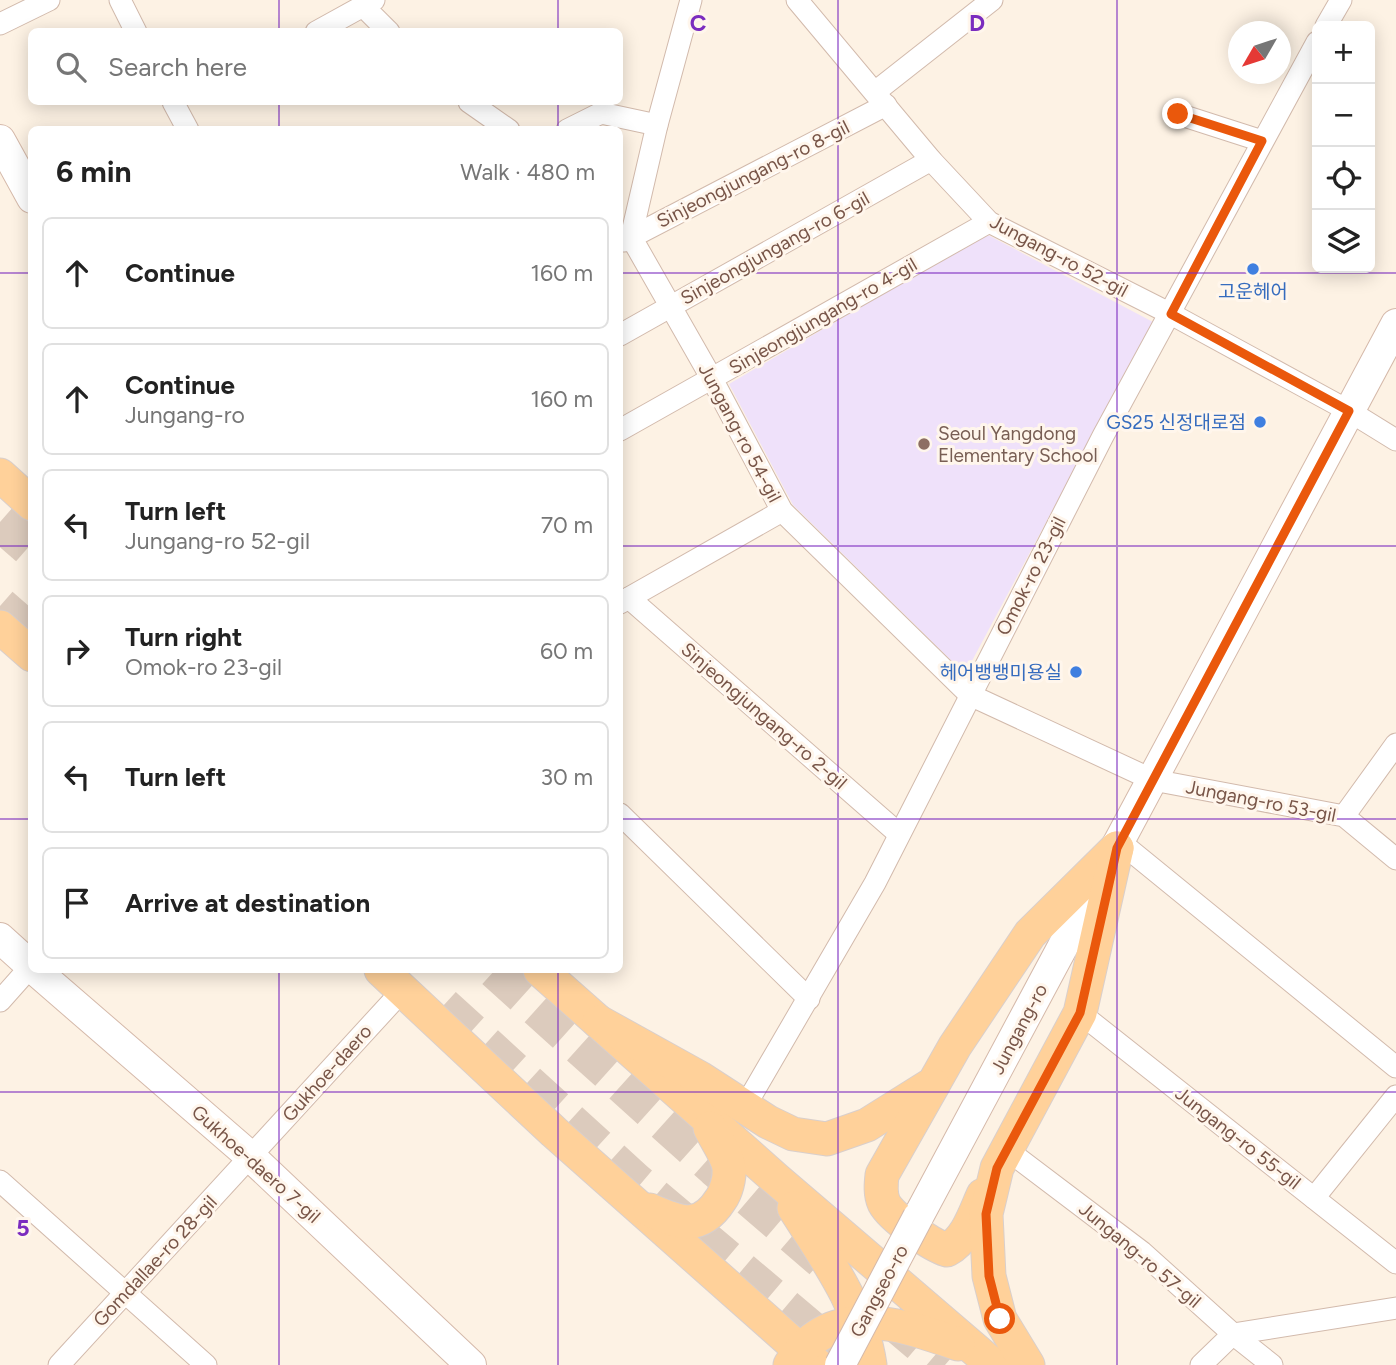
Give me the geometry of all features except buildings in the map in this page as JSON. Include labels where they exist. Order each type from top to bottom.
[{"type":"main road","points":[[0,140],[28,191]]},
{"type":"main road","name":"Jungang-ro","points":[[918,1217],[1396,324]]},
{"type":"main road","points":[[0,475],[28,500]]},
{"type":"main road","points":[[0,627],[28,652]]},
{"type":"main road","points":[[1118,845],[1080,1013],[1001,1158],[966,1231],[957,1245],[947,1250],[936,1247],[892,1213],[884,1202],[882,1175],[955,1046],[1030,934],[1118,845]]},
{"type":"main road","name":"Gukhoe-daero 7-gil","points":[[0,938],[28,963]]},
{"type":"main road","name":"Gukhoe-daero 7-gil","points":[[39,973],[251,1157],[471,1365]]},
{"type":"main road","points":[[543,973],[776,1179],[985,1358]]},
{"type":"main road","points":[[392,980],[746,1302],[798,1361],[824,1333],[848,1324],[887,1322],[913,1328],[985,1358]]},
{"type":"main road","points":[[599,1022],[793,1134],[827,1139],[867,1125],[934,1083]]},
{"type":"main road","points":[[632,1201],[675,1221],[692,1222],[713,1211],[725,1192],[729,1168],[702,1114]]},
{"type":"main road","points":[[1001,1158],[986,1214],[989,1276],[1000,1319],[1028,1365]]},
{"type":"main road","points":[[776,1179],[821,1250],[860,1323],[866,1337],[870,1365]]},
{"type":"main road","name":"Gangseo-ro","points":[[840,1365],[918,1217]]},
{"type":"street","points":[[0,24],[49,0]]},
{"type":"street","points":[[120,0],[134,28]]},
{"type":"street","points":[[625,240],[691,0]]},
{"type":"street","name":"Jungang-ro 52-gil","points":[[797,0],[931,160],[989,222],[1171,314],[1349,411],[1396,440]]},
{"type":"street","name":"Sinjeongjungang-ro 8-gil","points":[[625,240],[881,98],[992,0]]},
{"type":"street","points":[[1329,21],[1341,0]]},
{"type":"street","points":[[323,28],[368,3],[386,28]]},
{"type":"street","name":"Omok-ro 23-gil","points":[[744,1108],[900,834],[1097,448],[1312,52]]},
{"type":"street","points":[[179,105],[187,126]]},
{"type":"street","points":[[473,105],[503,126]]},
{"type":"street","points":[[575,126],[601,113],[657,125]]},
{"type":"street","points":[[1178,114],[1262,141]]},
{"type":"street","name":"Sinjeongjungang-ro 6-gil","points":[[623,333],[931,160]]},
{"type":"street","name":"Sinjeongjungang-ro 4-gil","points":[[623,428],[989,222]]},
{"type":"street","name":"Jungang-ro 54-gil","points":[[625,240],[671,307],[782,511],[970,695],[1153,780]]},
{"type":"street","name":"Sinjeongjungang-ro 2-gil","points":[[782,511],[624,601],[900,834]]},
{"type":"street","points":[[1344,816],[1396,744]]},
{"type":"street","name":"Jungang-ro 53-gil","points":[[1153,780],[1344,816],[1396,859]]},
{"type":"street","points":[[623,817],[808,999]]},
{"type":"street","points":[[1118,845],[1396,1067]]},
{"type":"street","points":[[0,1001],[28,971]]},
{"type":"street","name":"Gukhoe-daero","points":[[251,1157],[392,980]]},
{"type":"street","name":"Jungang-ro 55-gil","points":[[1080,1013],[1396,1263]]},
{"type":"street","points":[[1314,1198],[1396,1096]]},
{"type":"street","name":"Gomdallae-ro 28-gil","points":[[59,1365],[251,1157]]},
{"type":"street","name":"Jungang-ro 57-gil","points":[[1001,1158],[1142,1252],[1233,1334],[1272,1365]]},
{"type":"street","points":[[0,1181],[206,1365]]},
{"type":"street","points":[[1200,1365],[1233,1334],[1396,1308]]},
{"type":"shaded area","name":"Seoul Yangdong Elementary School","points":[[986,234],[1153,322],[965,674],[793,505],[729,384]]},
{"type":"tunnel","points":[[0,522],[28,546]]},
{"type":"tunnel","points":[[0,606],[28,630]]},
{"type":"tunnel","points":[[498,973],[715,1168],[829,1266]]},
{"type":"tunnel","points":[[443,1006],[635,1181],[845,1358]]},
{"type":"tunnel","points":[[891,1319],[945,1365]]},
{"type":"place","name":"고운헤어","points":[[1253,269]]},
{"type":"place","name":"GS25 신정대로점","points":[[1260,422]]},
{"type":"place","name":"Seoul Yangdong Elementary School","points":[[924,444]]},
{"type":"place","name":"헤어뱅뱅미용실","points":[[1076,672]]},
{"type":"route","points":[[1000,1319],[989,1276],[986,1214],[997,1168],[1080,1013],[1117,848],[1349,411],[1171,314],[1262,141],[1178,114]]}]
